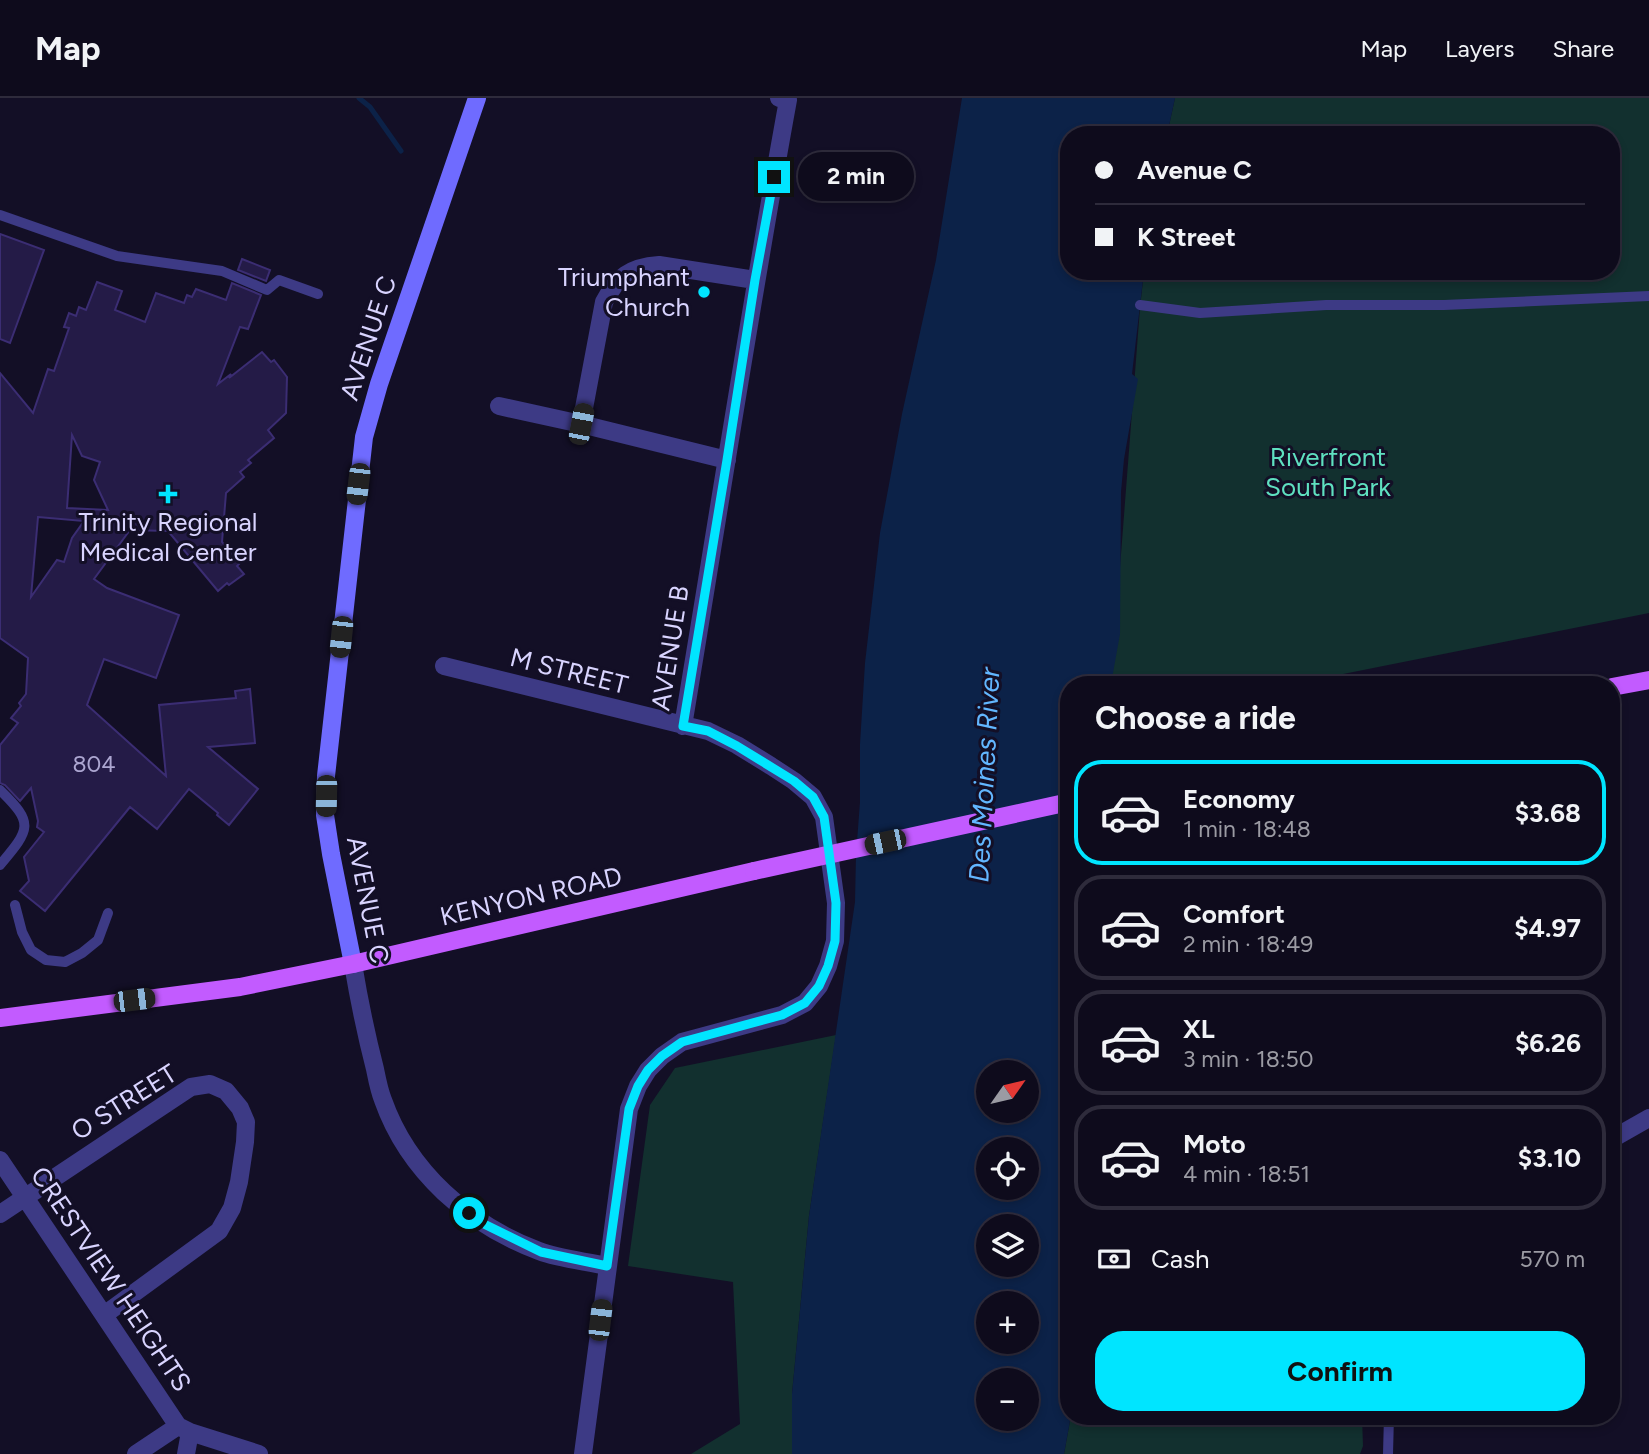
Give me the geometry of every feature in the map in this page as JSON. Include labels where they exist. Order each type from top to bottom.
[{"type":"main road","points":[[1620,686],[1649,680]]},
{"type":"main road","name":"KENYON ROAD","points":[[0,1018],[240,987],[353,964],[754,871],[1060,804]]},
{"type":"street","name":"AVENUE C","points":[[477,98],[379,384],[364,437],[326,776],[325,815],[365,1033],[382,1099],[400,1138],[425,1173],[454,1202],[484,1224],[541,1252],[607,1266]]},
{"type":"street","name":"AVENUE B","points":[[583,1454],[629,1109],[638,1086],[648,1070],[662,1056],[682,1042],[782,1015],[805,1003],[819,986],[835,941],[836,903],[824,817],[813,797],[794,781],[737,746],[708,731],[683,726],[755,280],[788,100],[779,98]]},
{"type":"street","points":[[581,424],[604,302],[614,284],[629,272],[643,266],[659,265],[755,280]]},
{"type":"street","points":[[499,406],[727,460]]},
{"type":"street","name":"M STREET","points":[[444,666],[683,726]]},
{"type":"street","name":"O STREET","points":[[0,1214],[191,1087],[210,1084],[226,1091],[240,1108],[246,1122],[239,1182],[232,1208],[219,1231],[104,1315]]},
{"type":"street","points":[[1620,1134],[1649,1118]]},
{"type":"street","name":"CRESTVIEW HEIGHTS","points":[[0,1160],[184,1429]]},
{"type":"street","points":[[184,1429],[186,1454]]},
{"type":"street","points":[[136,1454],[184,1429],[259,1454]]},
{"type":"lane","points":[[0,215],[117,256],[222,271],[267,290],[278,280],[318,294]]},
{"type":"lane","points":[[1140,305],[1200,313],[1326,305],[1444,305],[1649,296]]},
{"type":"lane","points":[[0,790],[19,808],[25,822],[23,835],[0,865]]},
{"type":"lane","points":[[15,905],[22,932],[31,950],[46,960],[65,962],[98,940],[108,913]]},
{"type":"lane","points":[[1388,1454],[1389,1425]]},
{"type":"green space","name":"Riverfront South Park","points":[[1175,98],[1649,98],[1649,613],[1333,676],[1112,676],[1143,280],[1620,280],[1620,126],[1169,126]]},
{"type":"green space","points":[[836,1035],[809,1216],[792,1394],[792,1454],[691,1454],[740,1424],[733,1282],[628,1266],[650,1105],[675,1068]]},
{"type":"green space","points":[[1069,1425],[1362,1425],[1363,1446],[1360,1454],[1064,1454]]},
{"type":"water","name":"Des Moines River","points":[[962,98],[1175,98],[1169,126],[1060,126],[1060,280],[1143,280],[1132,374],[1138,379],[1121,492],[1120,634],[1112,676],[1060,676],[1060,1425],[1069,1425],[1064,1454],[792,1454],[792,1394],[809,1216],[855,902],[865,663],[880,533],[902,414],[936,260]]},
{"type":"building","points":[[0,234],[44,250],[10,343],[0,339]]},
{"type":"building","points":[[242,259],[270,270],[266,281],[238,270]]},
{"type":"building","points":[[97,282],[122,291],[115,310],[145,322],[156,293],[184,303],[187,295],[192,297],[196,289],[226,300],[232,283],[261,295],[248,329],[240,327],[218,384],[262,352],[271,362],[274,360],[287,377],[286,413],[268,430],[274,438],[248,460],[251,463],[240,472],[244,477],[226,493],[222,542],[240,563],[237,566],[244,574],[218,591],[168,531],[130,530],[94,579],[107,588],[179,615],[156,678],[104,659],[87,705],[166,776],[159,705],[236,698],[235,691],[250,689],[255,743],[208,747],[258,789],[229,825],[189,789],[157,829],[130,807],[45,911],[20,891],[29,881],[24,857],[44,832],[37,827],[31,788],[20,801],[0,783],[0,745],[18,723],[11,718],[21,706],[19,703],[26,694],[28,658],[0,638],[0,373],[33,413],[48,369],[54,371],[69,328],[64,327],[69,313],[76,316],[79,307],[86,310]],"holes":[[[72,435],[82,456],[100,462],[94,480],[108,510],[67,508]],[[38,517],[84,521],[72,538],[64,562],[57,560],[31,597]]]},
{"type":"waterway","points":[[359,98],[370,107],[401,151]]},
{"type":"place","name":"Triumphant Church","points":[[704,292]]},
{"type":"place","name":"Trinity Regional Medical Center","points":[[168,494]]},
{"type":"route","points":[[469,1213],[484,1224],[541,1252],[607,1266],[629,1109],[648,1070],[682,1042],[782,1015],[805,1003],[819,986],[828,966],[835,941],[836,903],[824,817],[813,797],[794,781],[737,746],[708,731],[683,726],[774,177]]}]
